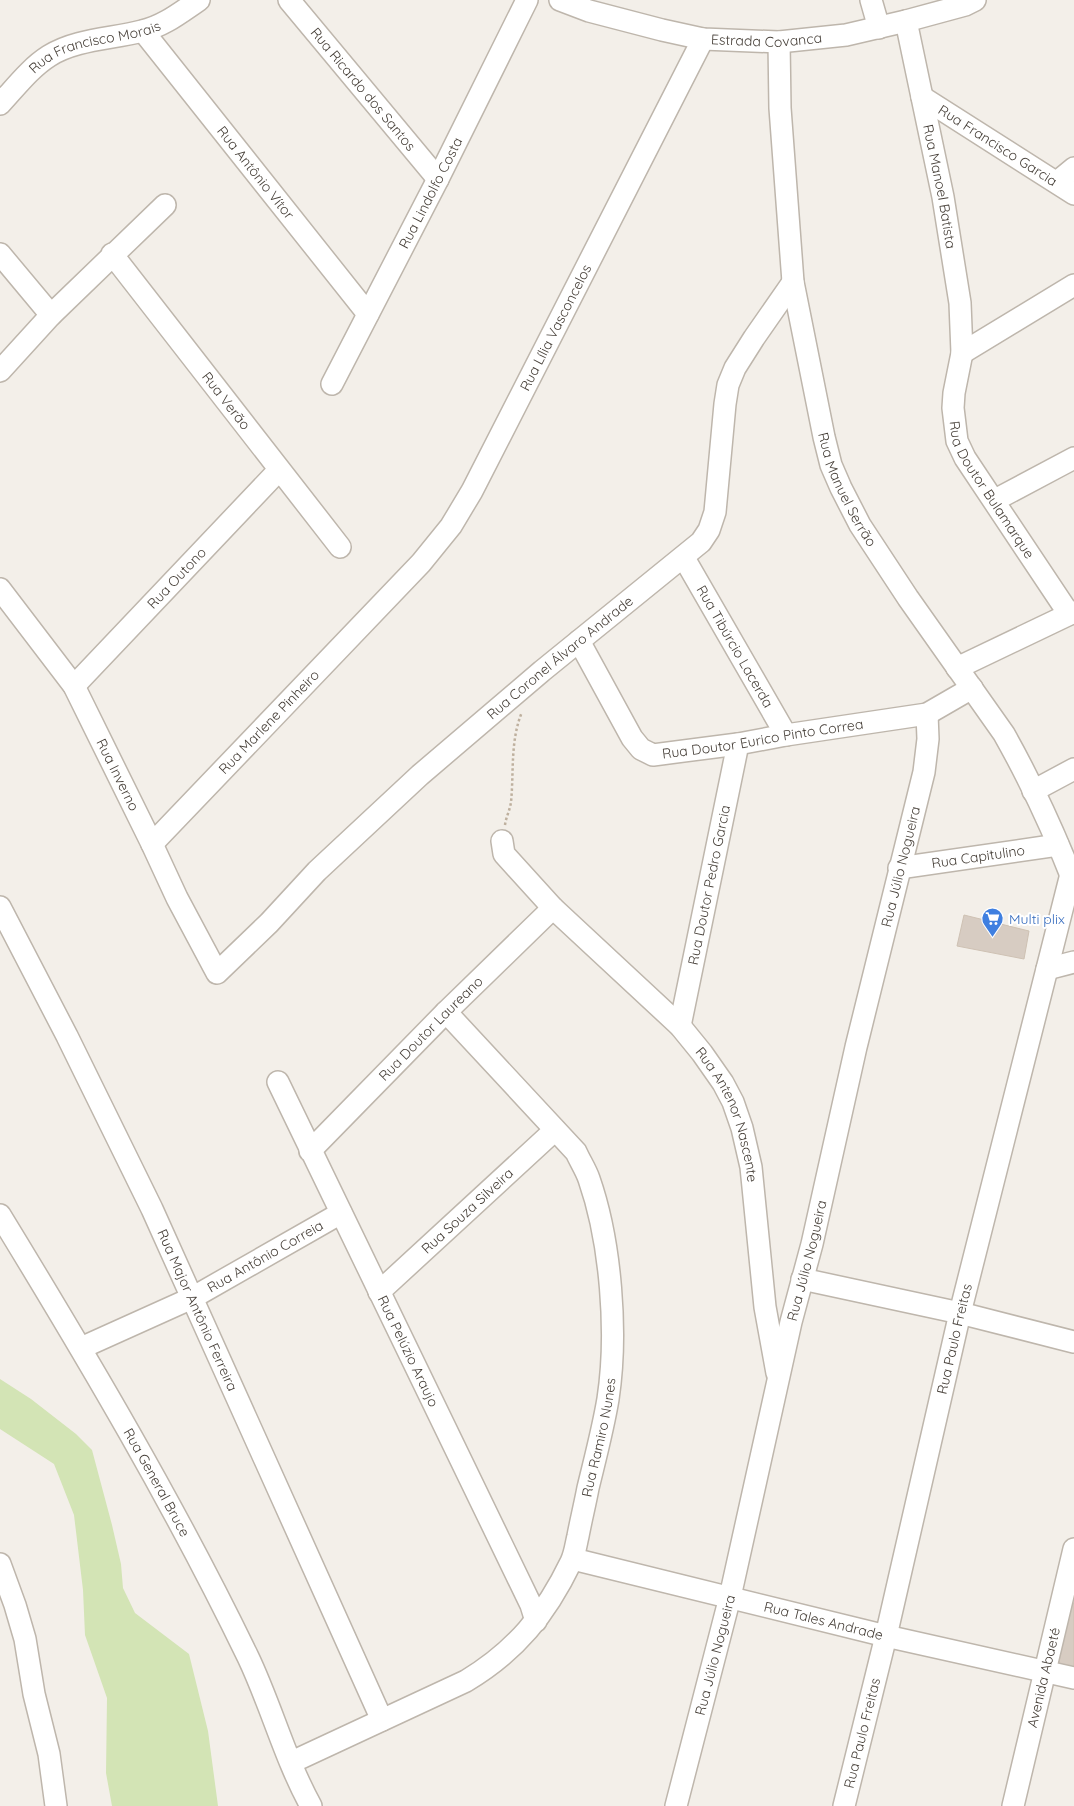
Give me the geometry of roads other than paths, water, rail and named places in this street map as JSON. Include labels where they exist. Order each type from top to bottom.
[{"type":"street","name":"Rua Francisco Morais","points":[[0,104],[27,74],[49,56],[66,48],[144,31],[164,24],[199,0]]},
{"type":"street","name":"Rua Ricardo dos Santos","points":[[289,0],[438,179]]},
{"type":"street","name":"Rua Lindolfo Costa","points":[[332,384],[438,179],[527,0]]},
{"type":"street","name":"Estrada Covanca","points":[[560,0],[589,11],[703,39],[779,42],[846,35],[906,21],[964,5],[975,0]]},
{"type":"street","points":[[872,0],[878,28]]},
{"type":"street","name":"Rua Manoel Batista","points":[[906,21],[943,197],[960,303],[962,353]]},
{"type":"street","name":"Rua Antônio Vítor","points":[[144,31],[368,314]]},
{"type":"street","name":"Rua Lília Vasconcelos","points":[[386,600],[421,563],[451,526],[472,491],[703,39]]},
{"type":"street","name":"Rua Manuel Serrão","points":[[779,42],[780,108],[793,282],[831,465],[860,525],[1004,734],[1033,791],[1072,878]]},
{"type":"street","name":"Rua Francisco Garcia","points":[[922,97],[1066,188]]},
{"type":"street","points":[[1066,188],[1074,168]]},
{"type":"street","points":[[0,371],[51,315],[164,205]]},
{"type":"street","points":[[0,254],[51,315]]},
{"type":"street","name":"Rua Verão","points":[[112,254],[340,547]]},
{"type":"street","name":"Rua Coronel Álvaro Andrade","points":[[217,973],[269,923],[317,870],[420,775],[579,641],[684,558],[701,542],[709,530],[715,512],[728,385],[735,368],[793,282]]},
{"type":"street","points":[[962,353],[1074,285]]},
{"type":"street","name":"Rua Doutor Bulamarque","points":[[962,353],[953,408],[957,441],[965,458],[1072,613]]},
{"type":"street","points":[[995,500],[1074,458]]},
{"type":"street","name":"Rua Outono","points":[[74,686],[279,470]]},
{"type":"street","name":"Rua Tibúrcio Lacerda","points":[[684,558],[786,735]]},
{"type":"street","name":"Rua Inverno","points":[[0,589],[74,686],[177,898],[217,973]]},
{"type":"street","name":"Rua Marlene Pinheiro","points":[[152,844],[386,600]]},
{"type":"street","points":[[957,668],[1072,613]]},
{"type":"street","name":"Rua Doutor Eurico Pinto Correa","points":[[579,641],[632,738],[641,749],[653,754],[738,744],[927,714],[972,688]]},
{"type":"street","name":"Rua Júlio Nogueira","points":[[676,1806],[730,1597],[802,1279],[899,868],[924,772],[928,739],[927,714]]},
{"type":"street","name":"Rua Doutor Pedro Garcia","points":[[680,1026],[738,744]]},
{"type":"street","points":[[1033,791],[1074,769]]},
{"type":"street","name":"Rua Antenor Nascente","points":[[502,841],[504,854],[553,908],[680,1026],[723,1083],[733,1102],[742,1128],[751,1167],[765,1307],[779,1383]]},
{"type":"street","name":"Rua Capitulino","points":[[899,868],[1058,845]]},
{"type":"street","name":"Rua Paulo Freitas","points":[[844,1806],[886,1636],[960,1313],[1047,969],[1072,878]]},
{"type":"street","name":"Rua Major Antônio Ferreira","points":[[0,906],[67,1036],[152,1209],[382,1720]]},
{"type":"street","name":"Rua Doutor Laureano","points":[[310,1151],[446,1012],[553,908]]},
{"type":"street","points":[[1047,969],[1074,962]]},
{"type":"street","name":"Rua Ramiro Nunes","points":[[292,1762],[466,1682],[490,1667],[507,1653],[536,1621],[556,1591],[572,1559],[608,1399],[612,1311],[599,1212],[589,1177],[576,1152],[446,1012]]},
{"type":"street","name":"Rua Pelúzio Araujo","points":[[278,1082],[531,1605],[536,1621]]},
{"type":"street","name":"Rua Souza Silveira","points":[[379,1292],[555,1130]]},
{"type":"street","name":"Rua Antônio Correia","points":[[81,1348],[192,1298],[340,1213]]},
{"type":"street","name":"Rua General Bruce","points":[[0,1215],[81,1348],[152,1471],[248,1658],[292,1762],[298,1783],[311,1806]]},
{"type":"street","points":[[802,1279],[960,1313],[1074,1342]]},
{"type":"street","name":"Avenida Abaeté","points":[[1013,1806],[1074,1549]]},
{"type":"street","name":"Rua Tales Andrade","points":[[572,1559],[886,1636],[1074,1678]]},
{"type":"street","points":[[0,1564],[15,1604],[24,1639],[34,1694],[49,1754],[56,1806]]},
{"type":"place","name":"Multi plix","points":[[993,938]]}]
